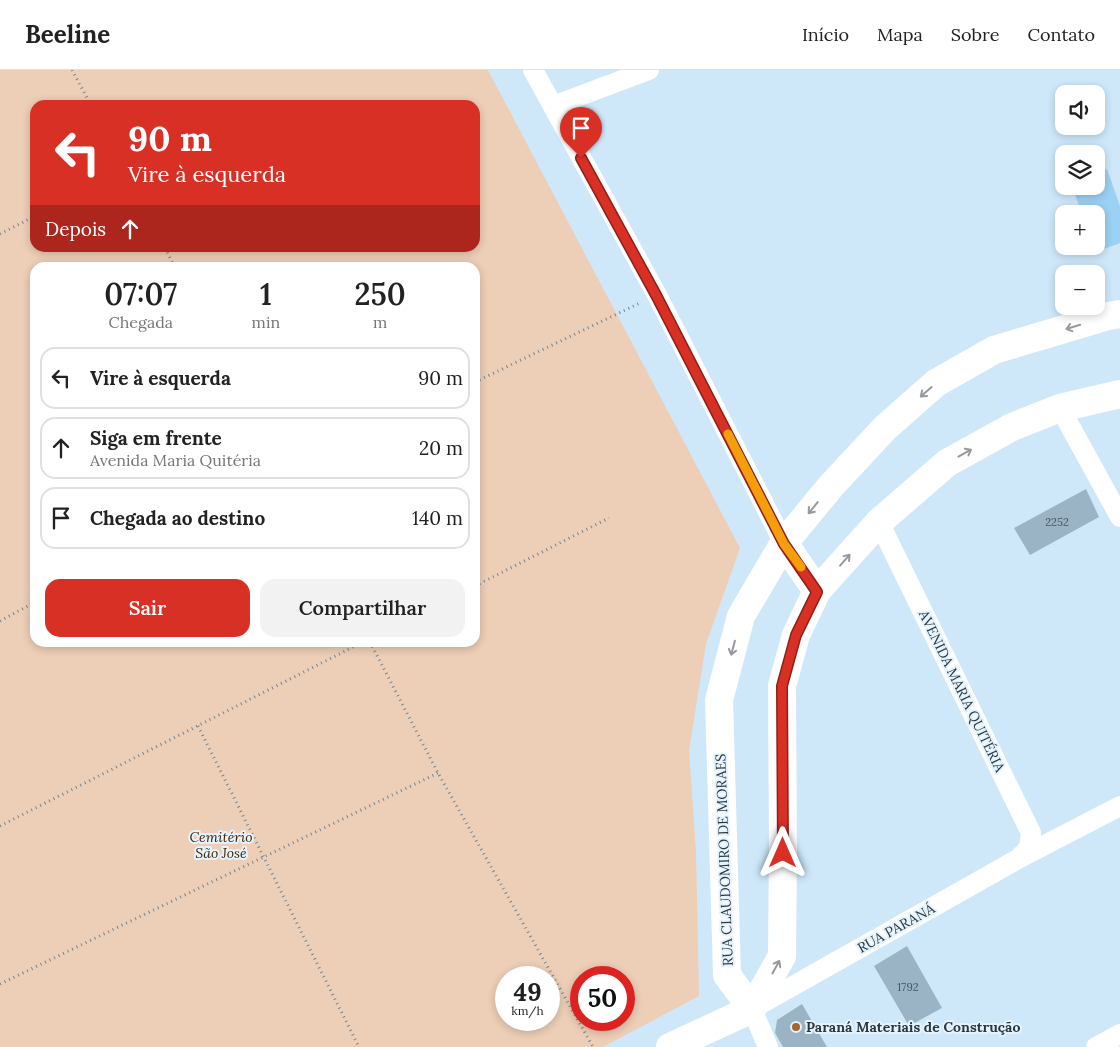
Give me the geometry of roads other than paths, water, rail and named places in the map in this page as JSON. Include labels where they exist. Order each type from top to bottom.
[{"type":"main road","name":"RUA CLAUDOMIRO DE MORAES","points":[[752,1009],[727,975],[719,700],[741,616],[784,544],[831,486],[885,428],[936,383],[994,350],[1120,314]]},
{"type":"main road","points":[[752,1009],[782,956],[782,686],[796,635],[817,592],[879,522],[947,463],[1012,427],[1060,408],[1120,394]]},
{"type":"main road","points":[[784,544],[817,592]]},
{"type":"main road","name":"RUA PARANÁ","points":[[670,1047],[752,1009]]},
{"type":"street","points":[[534,70],[656,295],[784,544]]},
{"type":"street","points":[[553,106],[649,70]]},
{"type":"street","points":[[1060,408],[1120,518]]},
{"type":"street","name":"AVENIDA MARIA QUITÉRIA","points":[[879,522],[1031,833],[1029,848],[1018,859]]},
{"type":"street","name":"RUA PARANÁ","points":[[752,1009],[1018,859],[1120,806]]},
{"type":"street","points":[[752,1009],[768,1047]]},
{"type":"street","points":[[1096,1047],[1120,1034]]},
{"type":"water","points":[[1107,169],[1120,206],[1120,243],[1105,249],[1105,205],[1079,205],[1075,195],[1105,195],[1105,170]]},
{"type":"place","name":"Paraná Materiais de Construção","points":[[796,1027]]},
{"type":"park label","name":"Cemitério São José","points":[[221,846]]}]
